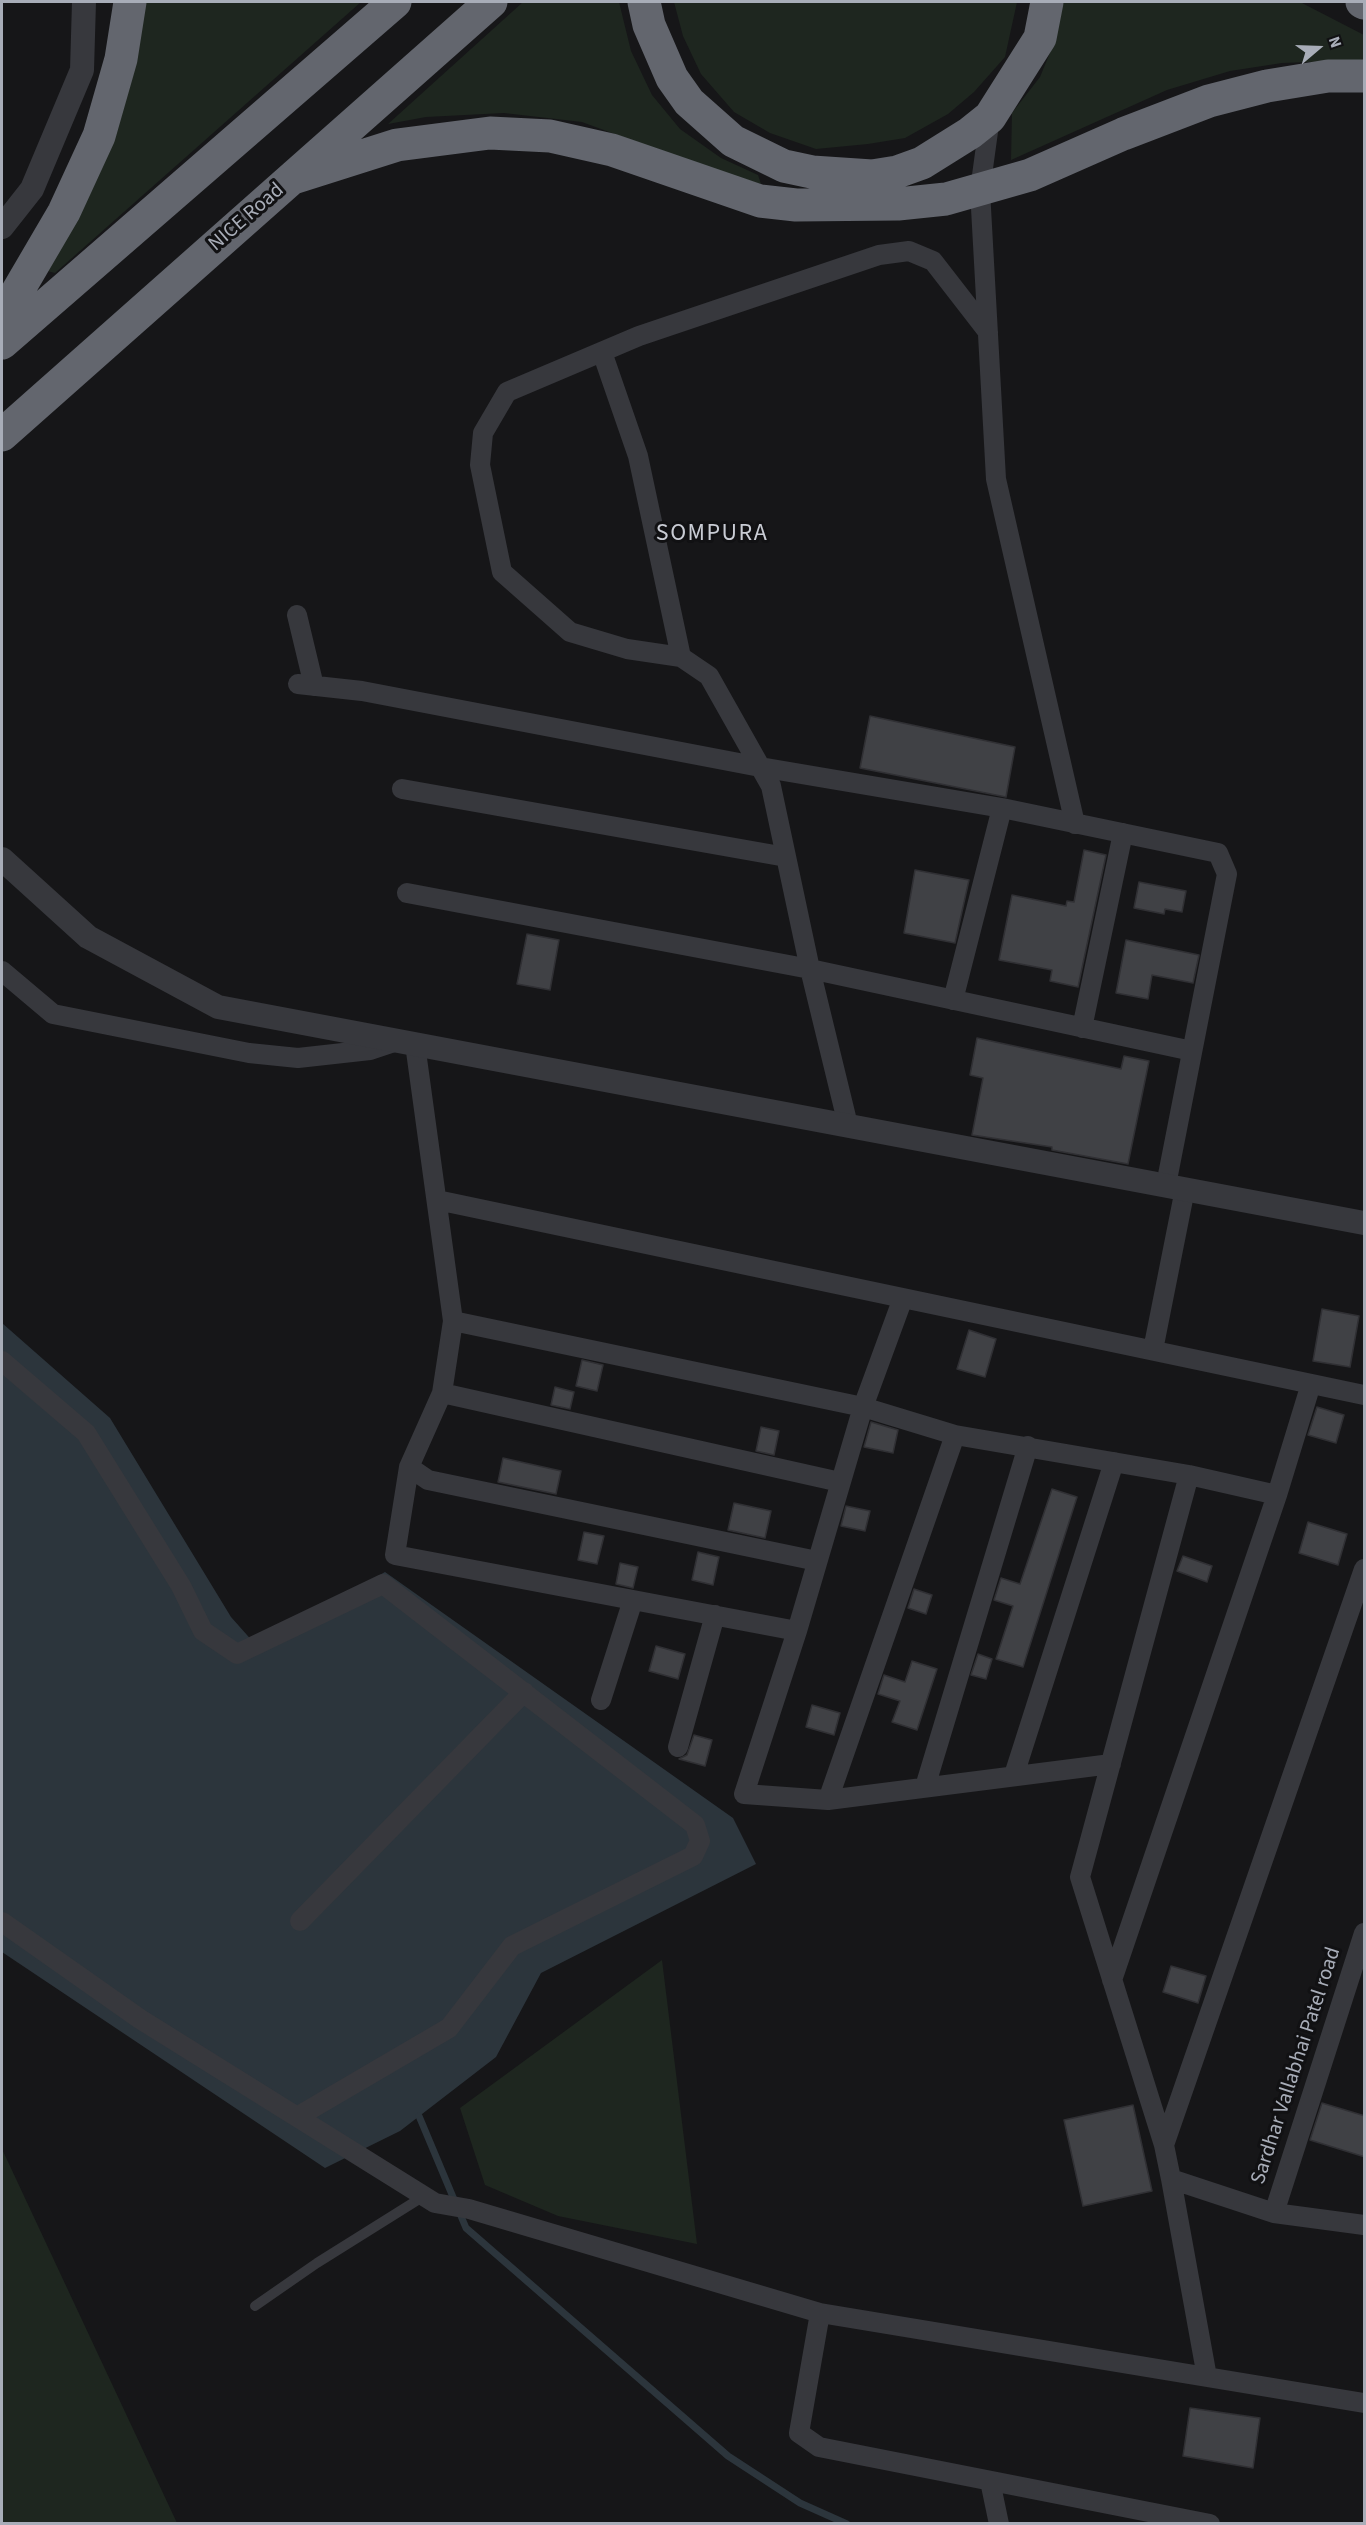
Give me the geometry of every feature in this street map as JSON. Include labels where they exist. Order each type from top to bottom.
[{"type":"highway","points":[[2,318],[64,212],[99,136],[121,59],[130,2]]},
{"type":"highway","points":[[2,343],[395,2]]},
{"type":"highway","name":"NICE Road","points":[[2,435],[491,2]]},
{"type":"highway","points":[[644,2],[660,52],[672,78],[689,102],[733,141],[784,166],[845,176],[872,176],[897,172],[946,148],[990,117],[1040,38],[1047,2]]},
{"type":"highway","points":[[293,178],[397,145],[490,133],[550,136],[612,150],[760,201],[806,205],[897,204],[946,199],[1030,175],[1123,134],[1209,101],[1267,86],[1328,76],[1365,76]]},
{"type":"street","points":[[2,227],[32,189],[82,70],[84,2]]},
{"type":"street","points":[[990,117],[980,190],[996,479],[1075,824]]},
{"type":"street","points":[[848,1125],[810,969],[771,786],[709,675],[681,657],[627,649],[570,632],[502,572],[480,465],[483,433],[507,392],[639,336],[879,255],[909,251],[933,261],[988,332]]},
{"type":"street","points":[[602,352],[638,456],[681,657]]},
{"type":"street","points":[[297,615],[306,685],[362,691],[760,768],[1002,808],[1218,853],[1227,874],[1192,1051],[1153,1350]]},
{"type":"street","points":[[402,789],[786,857]]},
{"type":"street","points":[[953,1000],[1002,808]]},
{"type":"street","points":[[1082,1028],[1123,833]]},
{"type":"street","points":[[2,860],[88,938],[218,1007],[1365,1222]]},
{"type":"street","points":[[407,893],[810,969],[1192,1051]]},
{"type":"street","points":[[2,971],[53,1014],[249,1053],[298,1058],[370,1050],[407,1043]]},
{"type":"street","points":[[407,1043],[437,1200],[453,1321],[442,1393],[409,1467],[395,1555],[797,1631]]},
{"type":"street","points":[[437,1200],[1365,1395]]},
{"type":"street","points":[[903,1298],[863,1407],[797,1631],[744,1794],[828,1800],[1111,1764]]},
{"type":"street","points":[[453,1321],[863,1407],[955,1435],[1189,1475],[1277,1495]]},
{"type":"street","points":[[2,1361],[86,1433],[181,1586],[203,1631],[237,1654],[383,1584],[695,1825],[700,1841],[693,1856],[512,1946],[449,2028],[297,2117]]},
{"type":"street","points":[[1112,1980],[1277,1495],[1311,1384]]},
{"type":"street","points":[[442,1393],[840,1482]]},
{"type":"street","points":[[828,1800],[955,1435]]},
{"type":"street","points":[[925,1787],[1028,1446]]},
{"type":"street","points":[[1014,1775],[1114,1462]]},
{"type":"street","points":[[409,1467],[428,1480],[817,1561]]},
{"type":"street","points":[[1189,1475],[1080,1877],[1164,2145],[1207,2377]]},
{"type":"street","points":[[1164,2145],[1365,1569]]},
{"type":"street","points":[[602,1700],[633,1600]]},
{"type":"street","points":[[678,1747],[715,1616]]},
{"type":"street","points":[[300,1921],[524,1692]]},
{"type":"street","points":[[2,1922],[140,2019],[430,2200],[469,2209],[820,2313],[1365,2403]]},
{"type":"street","name":"Sardhar Vallabhai Patel road","points":[[1274,2213],[1365,1933]]},
{"type":"street","points":[[1171,2179],[1274,2213],[1365,2225]]},
{"type":"street","points":[[820,2313],[799,2433],[819,2447],[1210,2523]]},
{"type":"street","points":[[990,2481],[999,2523]]},
{"type":"lane","points":[[255,2306],[317,2263],[430,2200]]},
{"type":"shaded area","points":[[143,2],[361,2],[55,273],[47,271]]},
{"type":"shaded area","points":[[523,2],[619,2],[631,51],[652,95],[680,129],[721,158],[758,175],[761,184],[704,167],[582,122],[504,113],[426,117],[388,124]]},
{"type":"shaded area","points":[[674,2],[1017,2],[1005,57],[974,92],[948,114],[905,138],[816,149],[770,133],[734,112],[701,74],[683,36]]},
{"type":"shaded area","points":[[1061,2],[1300,2],[1364,35],[1364,60],[1282,63],[1230,71],[1167,90],[1011,160],[1012,113],[1040,77],[1054,43]]},
{"type":"shaded area","points":[[2,1323],[110,1418],[231,1617],[255,1644],[385,1572],[733,1818],[756,1864],[541,1973],[496,2057],[400,2131],[325,2168],[2,1952]]},
{"type":"shaded area","points":[[662,1960],[697,2244],[558,2216],[485,2185],[460,2108]]},
{"type":"shaded area","points":[[2,2149],[177,2523],[2,2523]]},
{"type":"building","points":[[870,716],[1015,747],[1006,797],[860,768]]},
{"type":"building","points":[[1084,850],[1106,855],[1078,987],[1050,981],[1052,970],[999,960],[1012,895],[1066,906],[1067,901],[1074,902]]},
{"type":"building","points":[[915,870],[969,880],[955,943],[904,933]]},
{"type":"building","points":[[1139,882],[1186,891],[1182,912],[1165,909],[1164,914],[1134,908]]},
{"type":"building","points":[[527,934],[559,940],[550,990],[517,984]]},
{"type":"building","points":[[1126,940],[1199,955],[1193,983],[1152,975],[1148,999],[1116,993]]},
{"type":"building","points":[[977,1038],[1121,1069],[1124,1056],[1149,1061],[1128,1164],[1052,1150],[1052,1147],[972,1135],[983,1078],[970,1075]]},
{"type":"building","points":[[1322,1309],[1359,1316],[1350,1367],[1313,1361]]},
{"type":"building","points":[[969,1330],[996,1339],[985,1377],[957,1369]]},
{"type":"building","points":[[582,1360],[603,1365],[597,1391],[576,1386]]},
{"type":"building","points":[[555,1387],[574,1392],[570,1409],[551,1405]]},
{"type":"building","points":[[1317,1407],[1344,1415],[1336,1443],[1308,1435]]},
{"type":"building","points":[[871,1422],[898,1430],[893,1453],[864,1447]]},
{"type":"building","points":[[761,1427],[779,1431],[774,1455],[756,1451]]},
{"type":"building","points":[[503,1458],[561,1471],[556,1494],[498,1482]]},
{"type":"building","points":[[1052,1489],[1077,1497],[1023,1667],[996,1659],[1013,1606],[994,1600],[1001,1578],[1020,1584]]},
{"type":"building","points":[[734,1503],[771,1511],[765,1538],[728,1530]]},
{"type":"building","points":[[846,1506],[870,1511],[865,1531],[841,1526]]},
{"type":"building","points":[[1308,1522],[1347,1534],[1338,1565],[1299,1553]]},
{"type":"building","points":[[584,1532],[604,1536],[597,1564],[578,1560]]},
{"type":"building","points":[[698,1552],[719,1557],[713,1585],[692,1580]]},
{"type":"building","points":[[1183,1556],[1212,1566],[1207,1582],[1177,1571]]},
{"type":"building","points":[[620,1563],[638,1567],[633,1588],[616,1584]]},
{"type":"building","points":[[914,1589],[932,1595],[926,1614],[908,1608]]},
{"type":"building","points":[[656,1646],[685,1654],[678,1679],[649,1671]]},
{"type":"building","points":[[978,1654],[992,1659],[986,1679],[971,1675]]},
{"type":"building","points":[[912,1661],[937,1669],[917,1730],[892,1722],[900,1701],[878,1694],[884,1675],[905,1682]]},
{"type":"building","points":[[812,1705],[840,1713],[834,1735],[806,1727]]},
{"type":"building","points":[[694,1735],[712,1740],[705,1766],[679,1759],[687,1755]]},
{"type":"building","points":[[1171,1966],[1206,1976],[1198,2003],[1163,1992]]},
{"type":"building","points":[[1322,2103],[1365,2116],[1365,2157],[1310,2140]]},
{"type":"building","points":[[1133,2105],[1152,2191],[1083,2206],[1064,2120]]},
{"type":"building","points":[[1190,2408],[1260,2418],[1253,2468],[1183,2456]]},
{"type":"waterway","points":[[419,2116],[466,2228],[728,2456],[800,2503],[847,2524]]},
{"type":"district","name":"SOMPURA","points":[[712,535]]}]
